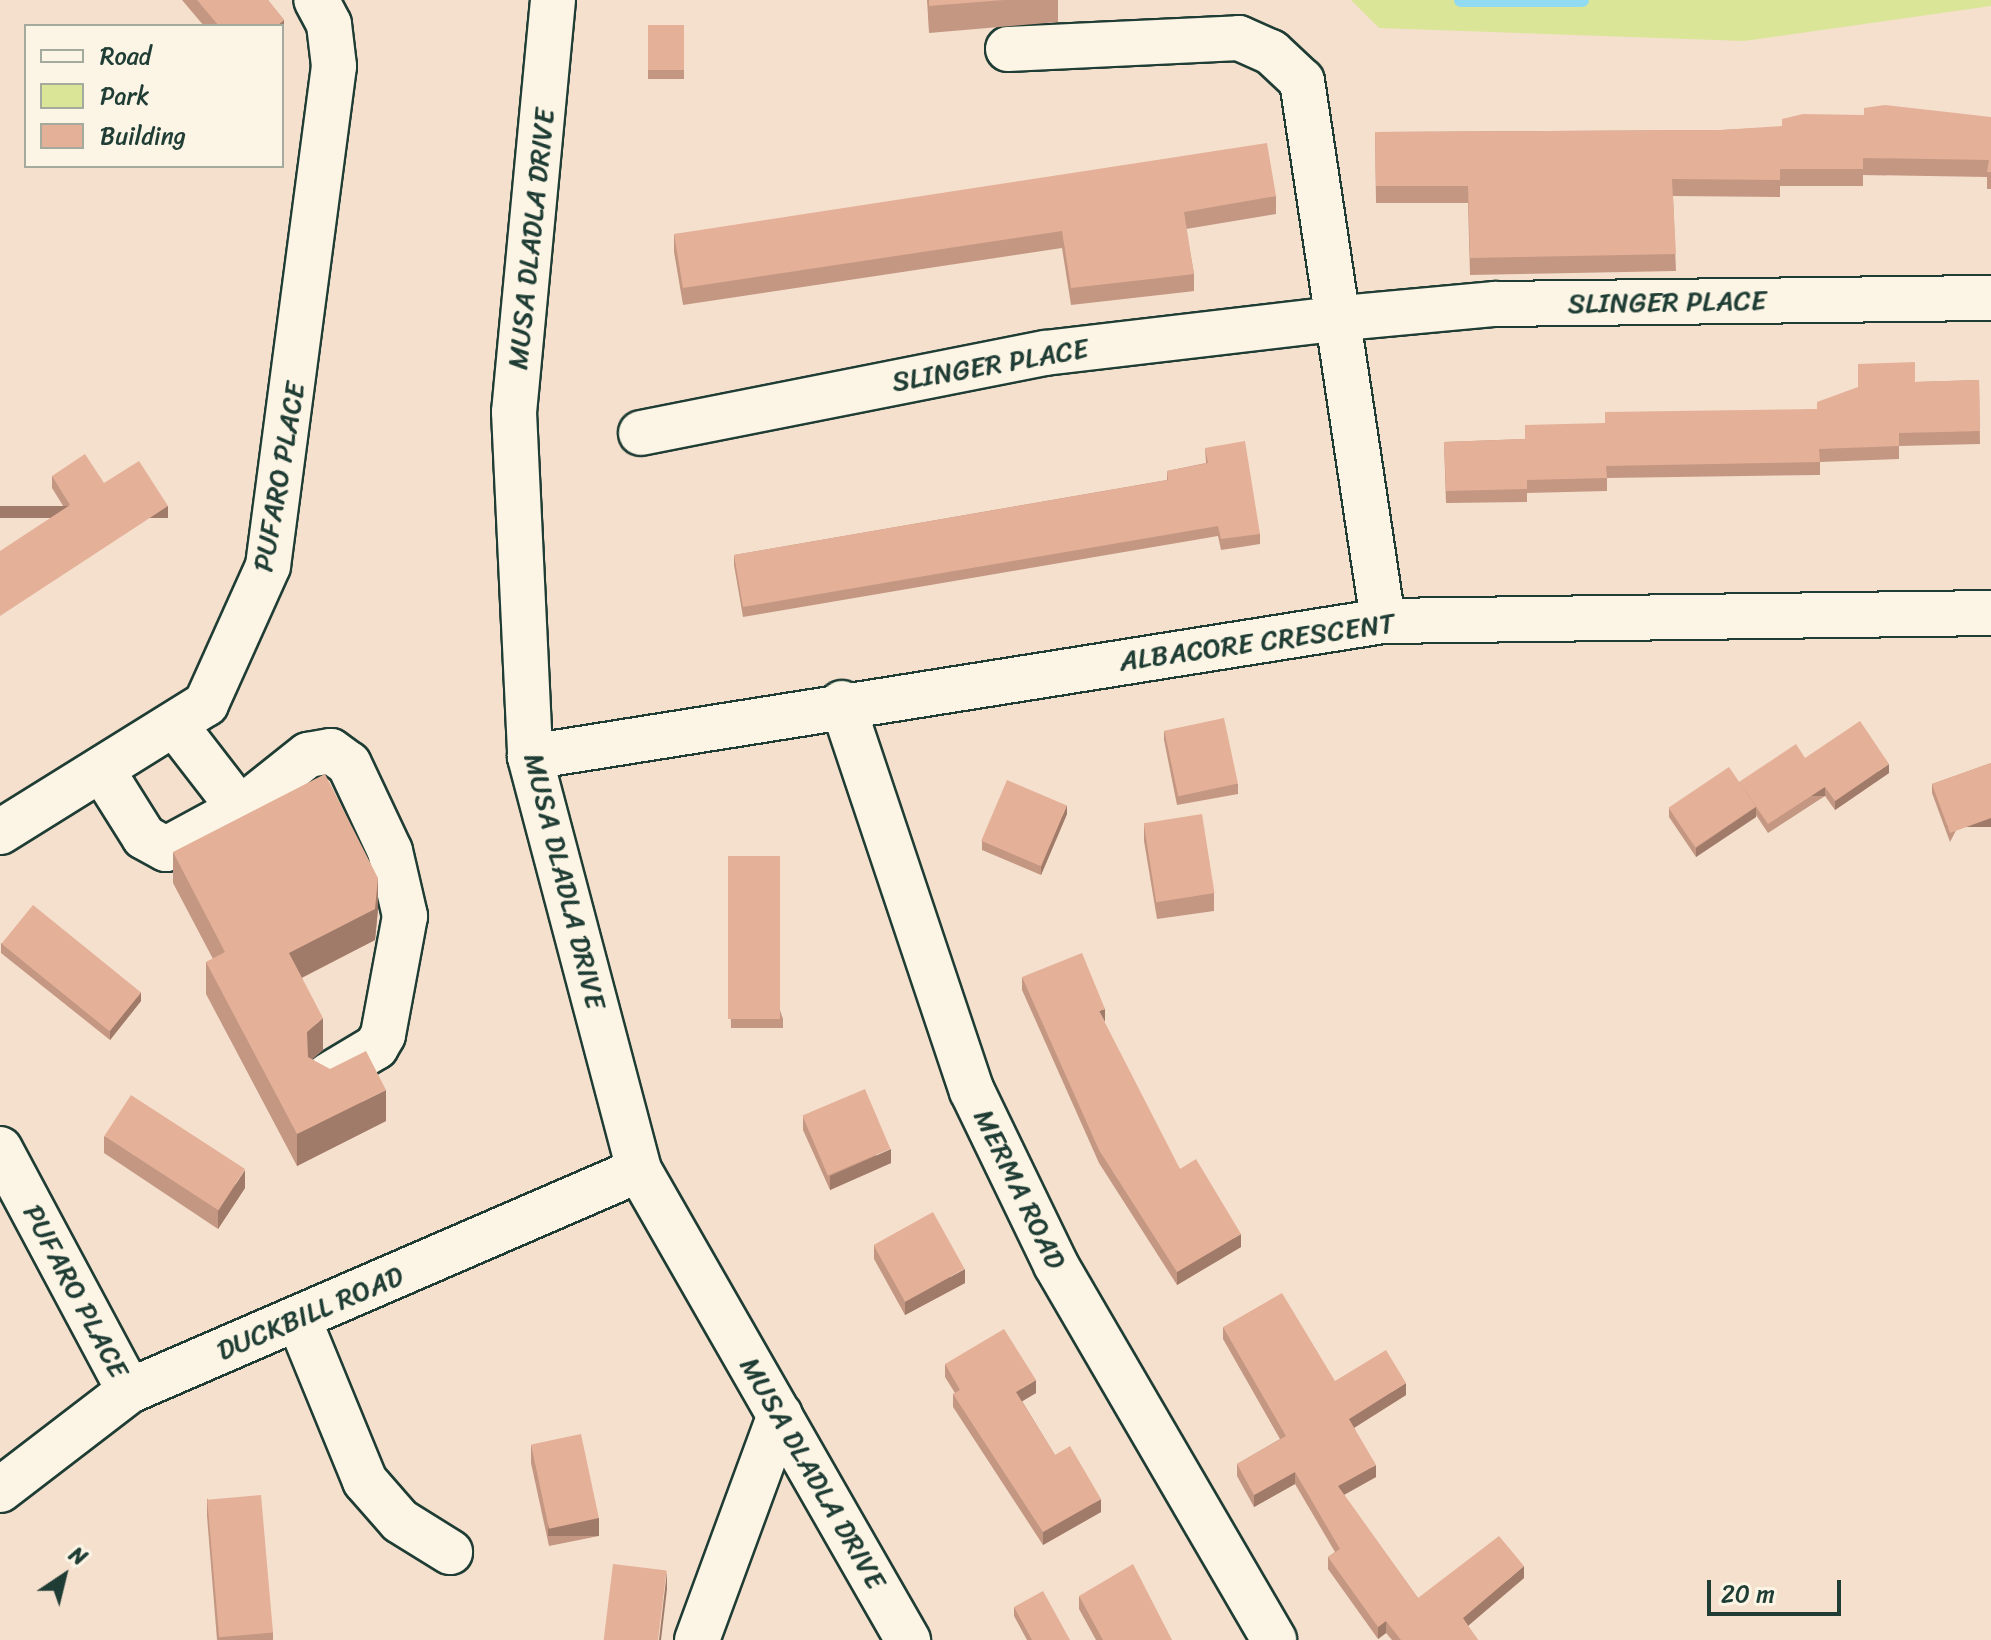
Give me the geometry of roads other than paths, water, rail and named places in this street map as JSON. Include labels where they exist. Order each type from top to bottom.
[{"type":"street","name":"PUFARO PLACE","points":[[0,832],[175,725],[215,693],[268,566],[334,66],[329,24],[316,0]]},
{"type":"street","name":"MUSA DLADLA DRIVE","points":[[553,0],[514,412],[530,757],[639,1170],[908,1640]]},
{"type":"street","points":[[1008,49],[1226,37],[1265,49],[1290,66],[1309,98],[1343,318],[1383,621]]},
{"type":"street","name":"SLINGER PLACE","points":[[641,433],[1045,353],[1343,318],[1495,304],[1991,298]]},
{"type":"street","name":"ALBACORE CRESCENT","points":[[530,757],[842,703],[1383,621],[1991,613]]},
{"type":"street","name":"MERMA ROAD","points":[[842,703],[972,1091],[1056,1265],[1274,1640]]},
{"type":"street","points":[[175,725],[240,809]]},
{"type":"street","points":[[102,770],[144,837],[159,847],[176,847],[240,809],[308,755],[331,751],[349,764],[390,851],[405,916],[390,1019],[376,1047],[329,1075]]},
{"type":"street","name":"PUFARO PLACE","points":[[0,1149],[129,1391]]},
{"type":"street","name":"DUCKBILL ROAD","points":[[0,1490],[129,1391],[299,1320],[639,1170]]},
{"type":"street","points":[[299,1320],[365,1481],[400,1521],[450,1552]]},
{"type":"street","points":[[697,1640],[780,1415]]},
{"type":"street","points":[[715,1594],[731,1640]]},
{"type":"waterway","points":[[1461,0],[1582,0]]}]
